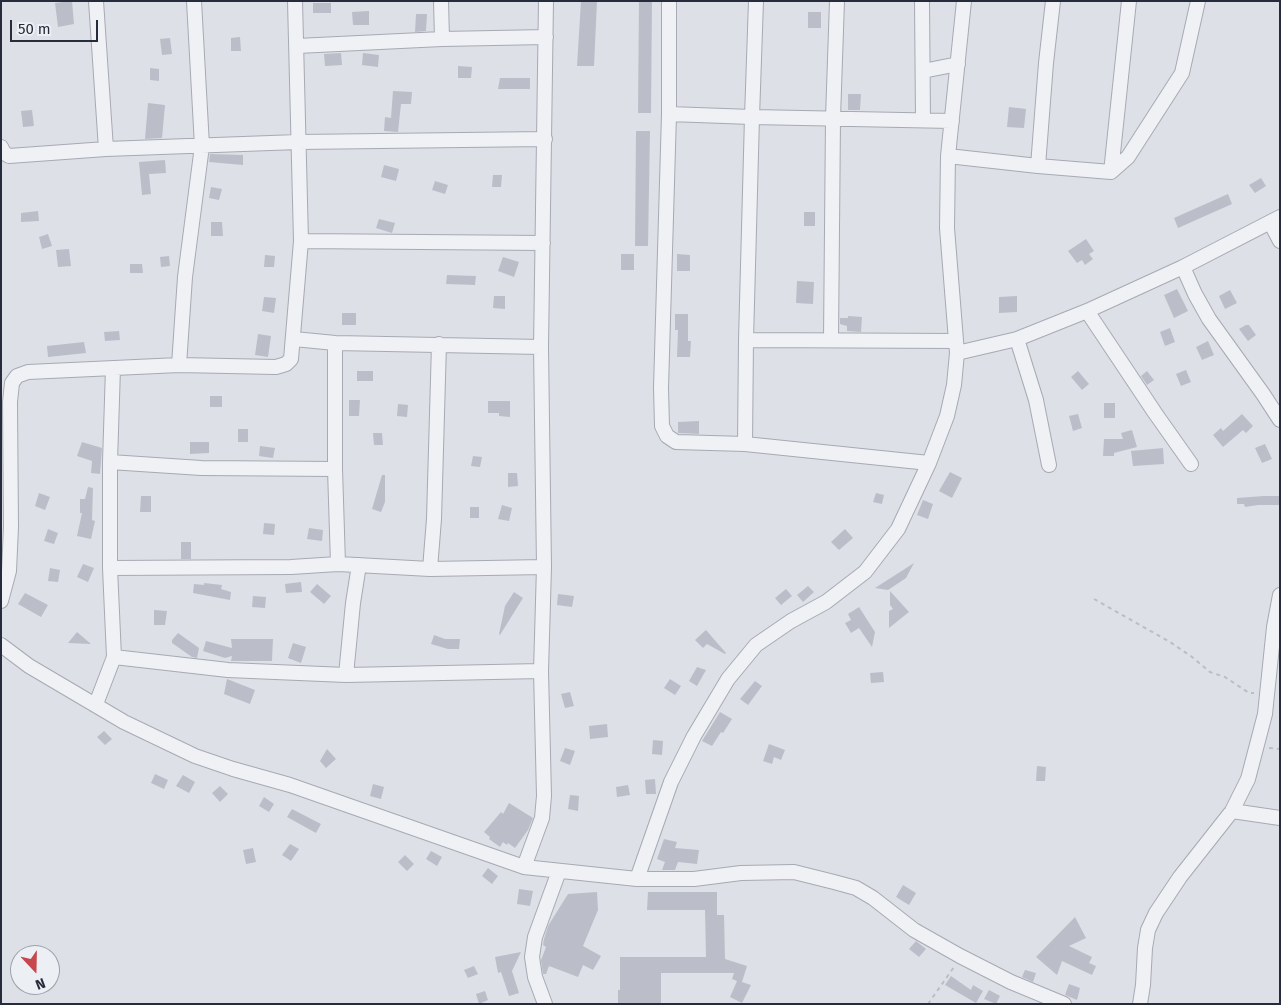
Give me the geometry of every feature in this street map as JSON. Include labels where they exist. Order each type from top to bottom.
[{"type":"street","points":[[96,1],[106,149]]},
{"type":"street","points":[[179,365],[185,278],[202,146],[194,1]]},
{"type":"street","points":[[1,601],[9,571],[11,527],[10,402],[12,382],[17,376],[28,372],[179,365],[276,367],[286,364],[291,359],[301,241],[295,1]]},
{"type":"street","points":[[441,1],[442,38]]},
{"type":"street","points":[[524,868],[542,818],[544,796],[541,671],[544,567],[541,347],[546,1]]},
{"type":"street","points":[[669,1],[669,114],[660,388],[662,426],[667,436],[676,442],[745,444],[929,464]]},
{"type":"street","points":[[745,444],[746,340],[756,1]]},
{"type":"street","points":[[831,340],[833,118],[837,1]]},
{"type":"street","points":[[922,1],[923,120]]},
{"type":"street","points":[[637,879],[671,782],[694,736],[728,678],[756,646],[791,621],[826,602],[865,572],[898,529],[929,464],[947,416],[954,385],[956,347],[947,228],[948,156],[964,1]]},
{"type":"street","points":[[1038,166],[1053,1]]},
{"type":"street","points":[[1111,172],[1128,1]]},
{"type":"street","points":[[948,156],[1111,172],[1128,157],[1182,73],[1198,1]]},
{"type":"street","points":[[297,46],[442,38],[546,37]]},
{"type":"street","points":[[922,72],[958,64]]},
{"type":"street","points":[[669,114],[952,121]]},
{"type":"street","points":[[1,147],[4,153],[9,156],[106,149],[298,142],[545,139]]},
{"type":"street","points":[[746,340],[831,340],[956,347],[1017,339],[1087,311],[1183,267],[1275,220],[1280,241]]},
{"type":"street","points":[[301,241],[543,243]]},
{"type":"street","points":[[1183,267],[1209,319],[1280,420]]},
{"type":"street","points":[[1087,311],[1144,398],[1191,464]]},
{"type":"street","points":[[294,339],[335,343],[541,347]]},
{"type":"street","points":[[1017,339],[1036,400],[1049,465]]},
{"type":"street","points":[[335,343],[335,469],[338,564]]},
{"type":"street","points":[[430,568],[434,519],[439,344]]},
{"type":"street","points":[[96,704],[114,657],[110,568],[110,462],[113,368]]},
{"type":"street","points":[[110,462],[201,468],[335,469]]},
{"type":"street","points":[[110,568],[291,567],[338,564],[430,568],[544,567]]},
{"type":"street","points":[[346,675],[359,565]]},
{"type":"street","points":[[1140,1004],[1148,930],[1180,876],[1232,811],[1248,779],[1265,714],[1274,627],[1280,596]]},
{"type":"street","points":[[1,645],[29,666],[124,722],[195,756],[233,769],[290,784],[524,868],[637,879],[694,879],[741,873],[794,872],[856,888],[873,898],[914,930],[960,956],[1011,982],[1064,1004]]},
{"type":"street","points":[[114,657],[228,670],[346,675],[541,671]]},
{"type":"street","points":[[1232,811],[1280,818]]},
{"type":"street","points":[[545,1004],[535,977],[532,957],[535,937],[559,871]]},
{"type":"path","points":[[1094,599],[1170,642],[1210,672],[1225,677],[1249,692],[1266,696]]},
{"type":"path","points":[[928,1004],[960,956]]},
{"type":"building","points":[[72,1],[74,24],[58,27],[55,3]]},
{"type":"building","points":[[581,1],[597,1],[594,66],[577,66]]},
{"type":"building","points":[[639,1],[652,1],[651,113],[638,113]]},
{"type":"building","points":[[313,3],[331,3],[331,13],[313,13]]},
{"type":"building","points":[[369,11],[369,25],[353,25],[352,12]]},
{"type":"building","points":[[808,12],[821,12],[821,28],[808,28]]},
{"type":"building","points":[[416,14],[427,14],[426,31],[415,32]]},
{"type":"building","points":[[240,37],[241,51],[231,51],[231,38]]},
{"type":"building","points":[[170,38],[172,54],[162,55],[160,39]]},
{"type":"building","points":[[341,53],[342,65],[325,66],[324,54]]},
{"type":"building","points":[[363,53],[379,55],[378,67],[362,65]]},
{"type":"building","points":[[458,66],[472,67],[471,78],[458,78]]},
{"type":"building","points":[[150,68],[159,69],[159,81],[150,80]]},
{"type":"building","points":[[500,78],[530,78],[530,89],[498,89]]},
{"type":"building","points":[[393,91],[412,92],[411,104],[401,104],[398,132],[384,131],[385,117],[391,118]]},
{"type":"building","points":[[848,94],[861,94],[860,110],[848,110]]},
{"type":"building","points":[[148,103],[165,105],[162,138],[145,139]]},
{"type":"building","points":[[1009,107],[1026,109],[1024,128],[1007,127]]},
{"type":"building","points":[[32,110],[34,126],[23,127],[21,111]]},
{"type":"building","points":[[636,131],[650,131],[648,246],[635,246]]},
{"type":"building","points":[[210,154],[243,155],[243,165],[209,162]]},
{"type":"building","points":[[165,160],[166,173],[149,174],[151,194],[142,195],[139,162]]},
{"type":"building","points":[[384,165],[399,169],[396,181],[381,177]]},
{"type":"building","points":[[493,175],[502,175],[501,187],[492,187]]},
{"type":"building","points":[[1261,178],[1266,186],[1255,193],[1249,185]]},
{"type":"building","points":[[435,181],[448,185],[445,194],[432,190]]},
{"type":"building","points":[[211,187],[222,189],[219,200],[209,198]]},
{"type":"building","points":[[1228,194],[1232,204],[1178,228],[1174,218]]},
{"type":"building","points":[[38,211],[39,221],[21,222],[21,213]]},
{"type":"building","points":[[804,212],[815,212],[815,226],[804,226]]},
{"type":"building","points":[[379,219],[395,223],[392,233],[376,228]]},
{"type":"building","points":[[211,222],[222,222],[223,236],[211,236]]},
{"type":"building","points":[[48,234],[52,246],[42,249],[39,237]]},
{"type":"building","points":[[1086,239],[1094,251],[1089,254],[1093,259],[1085,265],[1082,260],[1077,263],[1068,251]]},
{"type":"building","points":[[69,249],[71,266],[58,267],[56,250]]},
{"type":"building","points":[[621,254],[634,254],[634,270],[621,270]]},
{"type":"building","points":[[677,254],[690,255],[690,271],[677,271]]},
{"type":"building","points":[[265,255],[275,256],[274,267],[264,267]]},
{"type":"building","points":[[169,256],[170,266],[161,267],[160,257]]},
{"type":"building","points":[[503,257],[519,262],[514,277],[498,271]]},
{"type":"building","points":[[130,264],[142,264],[143,273],[130,273]]},
{"type":"building","points":[[447,275],[476,276],[475,285],[446,284]]},
{"type":"building","points":[[797,281],[814,282],[813,304],[796,303]]},
{"type":"building","points":[[1177,289],[1188,311],[1174,318],[1164,295]]},
{"type":"building","points":[[1230,290],[1237,303],[1225,309],[1219,296]]},
{"type":"building","points":[[494,296],[505,296],[505,309],[493,308]]},
{"type":"building","points":[[1017,296],[1017,312],[999,313],[999,297]]},
{"type":"building","points":[[264,297],[276,298],[274,313],[262,311]]},
{"type":"building","points":[[342,313],[356,313],[356,325],[342,325]]},
{"type":"building","points":[[675,314],[688,314],[688,341],[691,341],[690,357],[677,357],[678,330],[675,330]]},
{"type":"building","points":[[848,316],[862,317],[861,332],[847,331],[847,326],[840,324],[840,318],[848,318]]},
{"type":"building","points":[[1249,325],[1256,335],[1248,341],[1239,329]]},
{"type":"building","points":[[1170,328],[1175,342],[1165,346],[1160,332]]},
{"type":"building","points":[[119,331],[120,340],[105,341],[104,332]]},
{"type":"building","points":[[258,334],[271,336],[268,357],[255,355]]},
{"type":"building","points":[[1208,341],[1214,355],[1202,360],[1196,347]]},
{"type":"building","points":[[84,342],[86,353],[48,357],[47,346]]},
{"type":"building","points":[[1186,370],[1191,382],[1181,386],[1176,374]]},
{"type":"building","points":[[357,371],[373,371],[373,381],[357,381]]},
{"type":"building","points":[[1078,371],[1089,384],[1082,390],[1071,377]]},
{"type":"building","points":[[1147,371],[1154,380],[1147,385],[1141,376]]},
{"type":"building","points":[[210,396],[222,396],[222,407],[210,407]]},
{"type":"building","points":[[349,400],[360,400],[359,416],[349,416]]},
{"type":"building","points":[[488,401],[510,401],[510,417],[499,416],[499,413],[488,413]]},
{"type":"building","points":[[1104,403],[1115,403],[1115,418],[1104,418]]},
{"type":"building","points":[[398,404],[408,405],[407,417],[397,416]]},
{"type":"building","points":[[1078,414],[1082,428],[1073,431],[1069,416]]},
{"type":"building","points":[[1242,414],[1253,426],[1246,433],[1243,430],[1223,447],[1213,435],[1221,428],[1223,431]]},
{"type":"building","points":[[699,421],[699,434],[678,433],[678,422]]},
{"type":"building","points":[[238,429],[248,429],[248,442],[238,442]]},
{"type":"building","points":[[1132,430],[1137,447],[1114,453],[1114,456],[1103,456],[1104,439],[1123,439],[1121,433]]},
{"type":"building","points":[[373,433],[382,433],[383,445],[374,445]]},
{"type":"building","points":[[82,442],[102,448],[100,474],[91,473],[92,461],[77,456]]},
{"type":"building","points":[[190,442],[209,442],[209,453],[190,454]]},
{"type":"building","points":[[1265,444],[1272,459],[1262,463],[1255,448]]},
{"type":"building","points":[[260,446],[275,448],[273,458],[259,456]]},
{"type":"building","points":[[1163,448],[1164,464],[1133,466],[1131,451]]},
{"type":"building","points":[[473,456],[482,457],[480,467],[471,466]]},
{"type":"building","points":[[950,472],[962,478],[952,498],[939,491]]},
{"type":"building","points":[[508,473],[517,473],[518,486],[508,487]]},
{"type":"building","points":[[382,475],[385,475],[385,502],[381,512],[372,509]]},
{"type":"building","points":[[88,487],[93,488],[92,520],[95,521],[91,539],[77,536],[82,513],[80,513],[80,499],[85,499]]},
{"type":"building","points":[[39,493],[50,497],[45,510],[35,506]]},
{"type":"building","points":[[876,493],[884,495],[882,504],[873,502]]},
{"type":"building","points":[[141,496],[151,496],[151,512],[140,512]]},
{"type":"building","points":[[1280,496],[1280,505],[1245,507],[1244,504],[1237,504],[1237,498]]},
{"type":"building","points":[[923,500],[933,504],[928,519],[917,515]]},
{"type":"building","points":[[502,505],[512,508],[509,521],[498,519]]},
{"type":"building","points":[[470,507],[479,507],[479,518],[470,518]]},
{"type":"building","points":[[264,523],[275,524],[274,535],[263,534]]},
{"type":"building","points":[[309,528],[323,530],[322,541],[307,539]]},
{"type":"building","points":[[48,529],[58,533],[54,544],[44,541]]},
{"type":"building","points":[[845,529],[853,538],[839,550],[831,542]]},
{"type":"building","points":[[181,542],[191,542],[191,559],[181,559]]},
{"type":"building","points":[[914,563],[906,578],[888,590],[875,588]]},
{"type":"building","points":[[83,564],[94,568],[88,582],[77,577]]},
{"type":"building","points":[[50,568],[60,570],[58,582],[48,581]]},
{"type":"building","points":[[301,582],[302,592],[286,593],[285,584]]},
{"type":"building","points":[[204,583],[222,585],[221,589],[231,592],[230,600],[193,593],[194,584],[204,585]]},
{"type":"building","points":[[317,584],[331,596],[324,604],[310,592]]},
{"type":"building","points":[[808,586],[814,592],[803,602],[797,595]]},
{"type":"building","points":[[786,589],[792,596],[781,605],[775,598]]},
{"type":"building","points":[[890,591],[909,612],[889,628],[889,611],[893,609],[890,605]]},
{"type":"building","points":[[514,592],[523,598],[500,635],[505,606]]},
{"type":"building","points":[[25,593],[48,605],[41,617],[18,604]]},
{"type":"building","points":[[558,594],[574,596],[572,607],[557,605]]},
{"type":"building","points":[[253,596],[266,597],[265,608],[252,607]]},
{"type":"building","points":[[859,607],[875,632],[872,647],[859,628],[851,633],[845,623],[851,620],[848,614]]},
{"type":"building","points":[[154,610],[167,611],[165,625],[154,625]]},
{"type":"building","points":[[706,630],[725,654],[707,644],[703,648],[695,640]]},
{"type":"building","points":[[77,632],[91,644],[68,643]]},
{"type":"building","points":[[178,633],[199,648],[197,658],[192,657],[172,643],[172,640]]},
{"type":"building","points":[[434,635],[445,639],[460,639],[459,649],[448,649],[431,644]]},
{"type":"building","points":[[231,639],[273,639],[272,661],[231,661],[232,656],[225,658],[203,651],[206,641],[232,648]]},
{"type":"building","points":[[293,643],[306,647],[301,663],[288,658]]},
{"type":"building","points":[[697,667],[706,670],[697,686],[689,681]]},
{"type":"building","points":[[883,672],[884,682],[871,683],[870,673]]},
{"type":"building","points":[[227,679],[255,690],[250,704],[224,694]]},
{"type":"building","points":[[670,679],[681,686],[675,695],[664,688]]},
{"type":"building","points":[[755,681],[762,686],[748,705],[740,699]]},
{"type":"building","points":[[570,692],[574,706],[565,708],[561,694]]},
{"type":"building","points":[[720,712],[732,719],[712,746],[702,741]]},
{"type":"building","points":[[607,724],[608,737],[590,739],[589,726]]},
{"type":"building","points":[[104,731],[112,739],[105,745],[97,737]]},
{"type":"building","points":[[653,740],[663,741],[662,755],[652,754]]},
{"type":"building","points":[[769,744],[785,750],[781,760],[774,757],[772,764],[763,761]]},
{"type":"building","points":[[565,748],[575,751],[570,765],[560,761]]},
{"type":"building","points":[[327,749],[336,759],[326,768],[320,761]]},
{"type":"building","points":[[1037,766],[1046,767],[1045,781],[1036,781]]},
{"type":"building","points":[[155,774],[168,780],[164,789],[151,783]]},
{"type":"building","points":[[183,775],[195,782],[189,793],[176,786]]},
{"type":"building","points":[[655,779],[656,794],[646,794],[645,780]]},
{"type":"building","points":[[373,784],[384,787],[381,799],[370,796]]},
{"type":"building","points":[[628,785],[630,795],[617,797],[616,787]]},
{"type":"building","points":[[220,786],[228,794],[220,802],[212,793]]},
{"type":"building","points":[[570,795],[579,796],[578,811],[568,809]]},
{"type":"building","points":[[264,797],[274,804],[269,812],[259,806]]},
{"type":"building","points":[[509,803],[533,818],[528,830],[515,848],[503,842],[500,847],[489,839],[490,837],[484,832],[501,812],[503,814]]},
{"type":"building","points":[[292,809],[321,824],[316,833],[287,817]]},
{"type":"building","points":[[664,839],[677,842],[675,848],[699,850],[697,864],[678,862],[675,870],[662,870],[665,862],[657,859]]},
{"type":"building","points":[[290,844],[299,849],[291,861],[282,855]]},
{"type":"building","points":[[253,848],[256,862],[246,864],[243,850]]},
{"type":"building","points":[[431,851],[442,857],[437,866],[426,859]]},
{"type":"building","points":[[405,855],[414,864],[407,871],[398,862]]},
{"type":"building","points":[[488,868],[498,876],[492,884],[482,876]]},
{"type":"building","points":[[903,885],[916,893],[909,905],[896,897]]},
{"type":"building","points":[[519,889],[533,891],[530,906],[517,904]]},
{"type":"building","points":[[597,892],[598,910],[583,946],[601,956],[593,970],[583,965],[578,977],[549,966],[546,974],[543,974],[541,960],[546,947],[543,945],[548,926],[568,894]]},
{"type":"building","points":[[648,892],[717,892],[717,915],[724,915],[725,959],[747,966],[742,982],[751,985],[742,1003],[730,997],[737,981],[732,979],[734,973],[661,973],[661,1004],[618,1004],[620,957],[706,957],[705,910],[647,910]]},
{"type":"building","points":[[1075,917],[1086,938],[1069,946],[1092,957],[1089,963],[1096,966],[1092,975],[1062,961],[1057,975],[1036,957]]},
{"type":"building","points":[[916,941],[926,949],[919,957],[909,949]]},
{"type":"building","points":[[521,952],[512,971],[519,993],[509,996],[501,972],[498,973],[495,957]]},
{"type":"building","points":[[474,966],[478,974],[468,978],[464,970]]},
{"type":"building","points":[[1025,970],[1036,973],[1033,982],[1022,977]]},
{"type":"building","points":[[951,976],[971,990],[973,985],[983,991],[976,1003],[945,985]]},
{"type":"building","points":[[1069,984],[1080,988],[1077,1000],[1065,995]]},
{"type":"building","points":[[989,990],[1000,996],[996,1004],[984,999]]},
{"type":"building","points":[[485,991],[488,1000],[479,1004],[476,994]]}]
